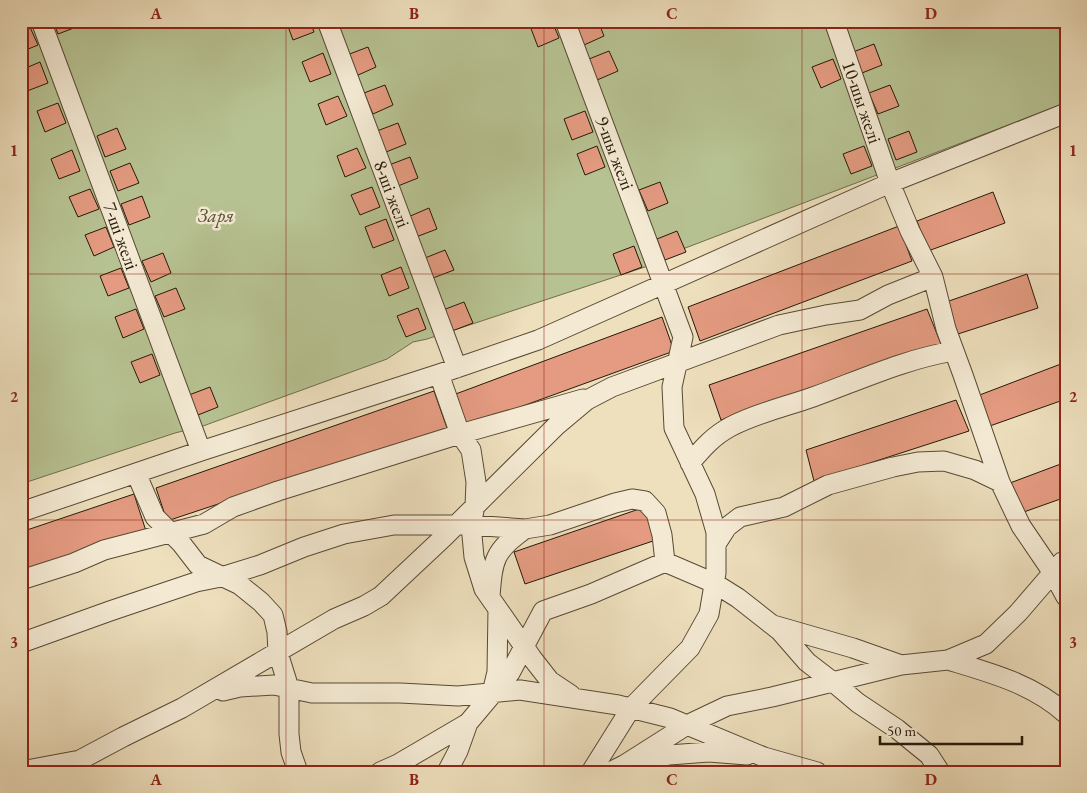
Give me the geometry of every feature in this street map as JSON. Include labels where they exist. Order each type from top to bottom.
[{"type":"street","name":"7-ші желі","points":[[41,21],[201,451]]},
{"type":"street","name":"8-ші желі","points":[[327,21],[457,368]]},
{"type":"street","name":"9-шы желі","points":[[565,21],[683,337],[672,387],[674,428],[705,494],[716,532],[716,572],[709,614],[690,648],[631,708],[591,772]]},
{"type":"street","name":"10-шы желі","points":[[834,21],[890,183],[910,231],[933,277],[946,329],[1000,482],[1021,526],[1059,567],[1066,597]]},
{"type":"street","points":[[21,512],[538,340],[890,183],[1066,113]]},
{"type":"street","points":[[21,771],[80,760],[207,694],[334,619],[364,606],[381,596],[463,525],[475,506],[556,426],[587,400],[612,387],[779,325],[860,310],[888,295],[933,277]]},
{"type":"street","points":[[690,462],[709,440],[729,427],[759,414],[811,398],[909,361],[954,351]]},
{"type":"street","points":[[439,374],[460,434],[471,450],[476,482],[475,506]]},
{"type":"street","points":[[21,580],[74,563],[104,550],[204,524],[233,507],[278,491],[460,434],[599,394]]},
{"type":"street","points":[[716,544],[726,526],[740,517],[784,507],[828,485],[894,467],[918,462],[944,461],[975,470],[1000,482]]},
{"type":"street","points":[[136,473],[143,493],[155,517],[198,565],[240,586],[261,602],[273,615],[277,632],[278,653],[290,688],[289,734],[291,752],[298,772]]},
{"type":"street","points":[[21,643],[110,610],[196,582],[221,577],[260,565],[304,547],[344,534],[394,525],[463,525],[525,529],[550,525],[632,499],[645,502],[656,513],[662,535],[665,562]]},
{"type":"street","points":[[463,525],[484,589],[550,681],[576,699]]},
{"type":"street","points":[[491,694],[497,672],[492,568],[500,550],[525,529]]},
{"type":"street","points":[[447,772],[458,751],[468,723],[510,672],[543,611],[591,594],[665,562],[714,583],[738,598],[780,631],[807,662],[858,703],[897,729],[929,755],[940,772]]},
{"type":"street","points":[[617,768],[687,725],[728,706],[901,665],[948,660],[986,644],[1018,613],[1059,567]]},
{"type":"street","points":[[772,624],[853,648],[901,665]]},
{"type":"street","points":[[948,660],[1024,685],[1052,702],[1066,714]]},
{"type":"street","points":[[207,694],[240,687],[274,685],[312,693],[400,693],[458,696],[520,690],[631,708],[670,718],[764,757],[817,772]]},
{"type":"street","points":[[380,772],[398,764],[468,723]]},
{"type":"street","points":[[617,768],[669,755],[708,752],[764,757]]},
{"type":"green space","name":"Заря","points":[[21,21],[1066,21],[1066,103],[667,255],[654,264],[413,342],[387,359],[203,426],[175,433],[21,484]]},
{"type":"building","points":[[53,21],[77,21],[79,26],[58,34]]},
{"type":"building","points":[[286,21],[310,21],[314,32],[293,40]]},
{"type":"building","points":[[542,21],[552,21],[559,38],[538,47],[530,26]]},
{"type":"building","points":[[582,21],[598,21],[604,36],[584,45],[575,24]]},
{"type":"building","points":[[843,21],[866,21],[846,29]]},
{"type":"building","points":[[29,25],[38,45],[21,52],[21,28]]},
{"type":"building","points":[[874,44],[882,65],[862,73],[853,52]]},
{"type":"building","points":[[368,47],[376,67],[356,76],[347,55]]},
{"type":"building","points":[[609,51],[618,71],[597,80],[589,59]]},
{"type":"building","points":[[323,53],[331,74],[310,82],[302,62]]},
{"type":"building","points":[[833,59],[841,79],[821,88],[812,67]]},
{"type":"building","points":[[40,62],[48,83],[27,91],[21,76],[21,70]]},
{"type":"building","points":[[385,85],[393,105],[373,114],[364,93]]},
{"type":"building","points":[[890,85],[899,106],[878,114],[869,93]]},
{"type":"building","points":[[338,96],[347,116],[326,125],[318,104]]},
{"type":"building","points":[[58,103],[66,123],[45,132],[37,111]]},
{"type":"building","points":[[585,111],[593,132],[572,140],[564,119]]},
{"type":"building","points":[[398,123],[406,144],[386,152],[377,131]]},
{"type":"building","points":[[117,128],[126,149],[105,157],[97,136]]},
{"type":"building","points":[[909,131],[917,152],[896,160],[888,139]]},
{"type":"building","points":[[597,146],[605,167],[585,175],[577,154]]},
{"type":"building","points":[[864,146],[872,166],[851,174],[843,154]]},
{"type":"building","points":[[357,148],[366,168],[345,177],[337,156]]},
{"type":"building","points":[[72,150],[80,171],[59,179],[51,159]]},
{"type":"building","points":[[410,157],[418,178],[398,186],[389,165]]},
{"type":"building","points":[[130,163],[139,183],[118,191],[110,171]]},
{"type":"building","points":[[660,182],[668,203],[648,211],[639,190]]},
{"type":"building","points":[[372,187],[380,207],[360,215],[351,195]]},
{"type":"building","points":[[90,189],[99,209],[78,217],[69,197]]},
{"type":"building","points":[[993,192],[1005,223],[928,251],[917,221]]},
{"type":"building","points":[[142,196],[150,217],[129,225],[121,204]]},
{"type":"building","points":[[429,208],[437,229],[416,237],[408,217]]},
{"type":"building","points":[[386,219],[394,240],[373,248],[365,227]]},
{"type":"building","points":[[899,226],[912,261],[700,341],[688,307]]},
{"type":"building","points":[[106,227],[114,247],[94,256],[85,235]]},
{"type":"building","points":[[677,231],[686,252],[665,260],[657,239]]},
{"type":"building","points":[[634,246],[642,267],[621,275],[613,254]]},
{"type":"building","points":[[445,250],[454,270],[433,278],[425,258]]},
{"type":"building","points":[[163,253],[171,273],[151,282],[142,261]]},
{"type":"building","points":[[401,267],[409,288],[389,296],[381,275]]},
{"type":"building","points":[[121,268],[129,288],[108,296],[100,276]]},
{"type":"building","points":[[1027,274],[1038,308],[958,334],[946,302]]},
{"type":"building","points":[[176,288],[185,309],[164,317],[155,296]]},
{"type":"building","points":[[464,302],[473,323],[452,331],[443,310]]},
{"type":"building","points":[[418,308],[426,329],[406,337],[397,316]]},
{"type":"building","points":[[136,309],[144,329],[123,338],[115,317]]},
{"type":"building","points":[[927,309],[941,344],[721,420],[709,385]]},
{"type":"building","points":[[662,317],[674,351],[465,427],[453,395]]},
{"type":"building","points":[[152,354],[160,375],[140,383],[131,362]]},
{"type":"building","points":[[1066,362],[1066,399],[987,427],[977,396]]},
{"type":"building","points":[[210,387],[218,407],[198,415],[189,395]]},
{"type":"building","points":[[434,391],[447,428],[167,521],[156,488]]},
{"type":"building","points":[[956,400],[969,431],[814,481],[806,450]]},
{"type":"building","points":[[1066,462],[1066,497],[1021,513],[1010,483]]},
{"type":"building","points":[[134,494],[146,531],[21,573],[21,532]]},
{"type":"building","points":[[645,507],[656,540],[525,584],[514,552]]},
{"type":"building","points":[[100,768],[101,772],[89,772]]}]
